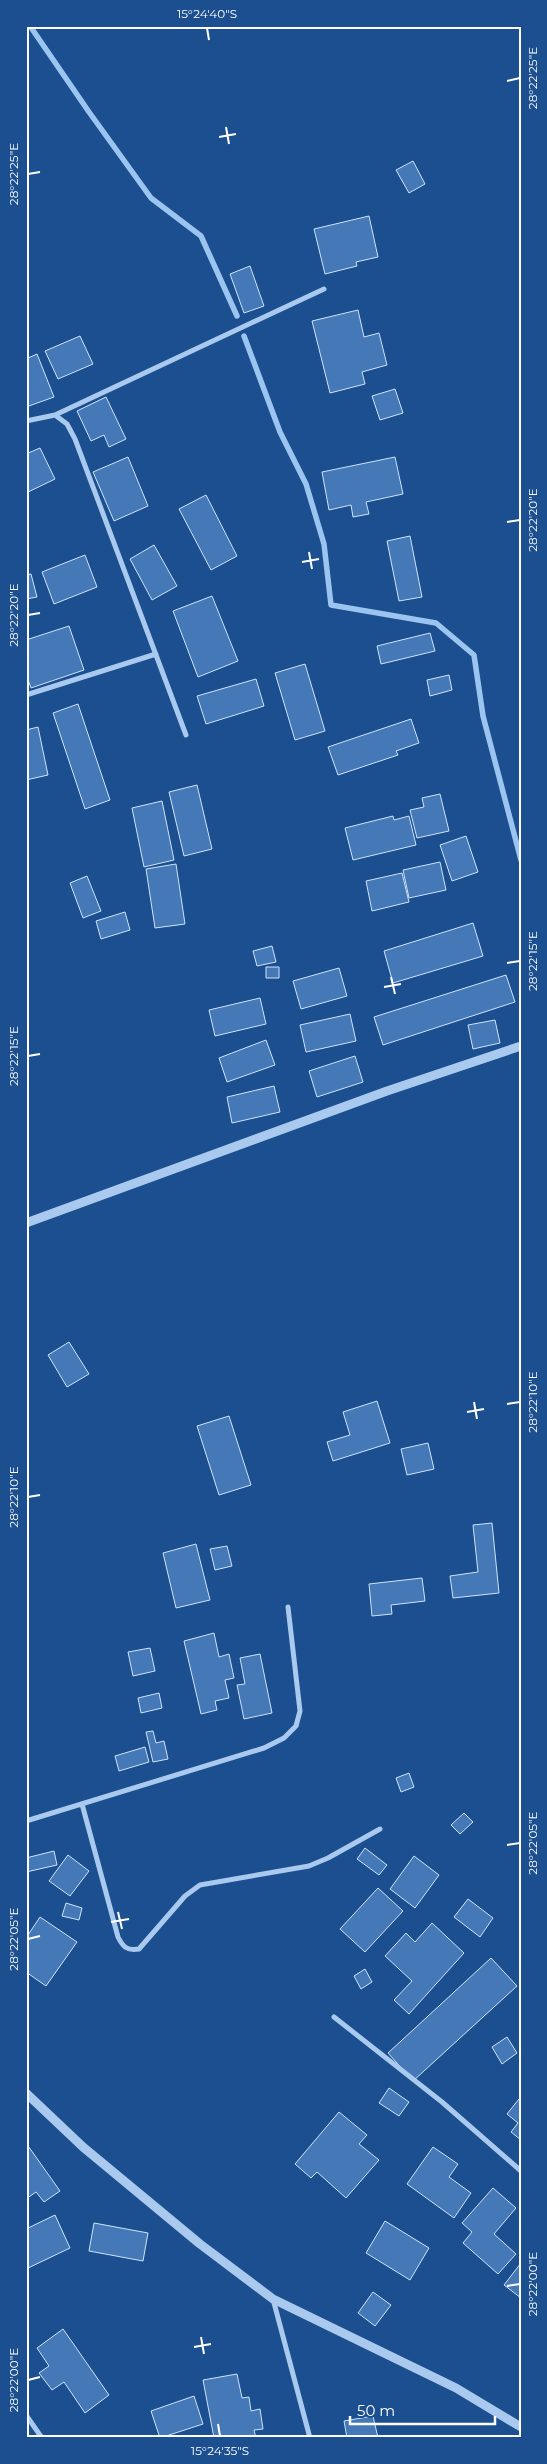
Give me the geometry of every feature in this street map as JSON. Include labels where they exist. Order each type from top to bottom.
[{"type":"street","points":[[26,421],[55,415],[324,289]]},
{"type":"street","points":[[55,415],[67,424],[75,439],[186,735]]},
{"type":"street","points":[[26,695],[156,654]]},
{"type":"street","points":[[26,1223],[387,1091],[521,1046]]},
{"type":"street","points":[[26,1821],[234,1758],[284,1738],[296,1726],[300,1711],[288,1607]]},
{"type":"street","points":[[82,1804],[118,1937],[122,1946],[130,1950],[138,1949],[185,1896],[200,1885],[309,1866],[328,1858],[380,1829]]},
{"type":"street","points":[[334,2017],[442,2102],[521,2171]]},
{"type":"street","points":[[26,2093],[90,2153],[200,2244],[273,2299],[456,2388],[521,2426]]},
{"type":"street","points":[[273,2299],[310,2438]]},
{"type":"street","points":[[26,2416],[42,2438]]},
{"type":"building","points":[[413,161],[425,184],[409,193],[396,170]]},
{"type":"building","points":[[369,216],[378,257],[356,262],[357,266],[325,274],[314,229]]},
{"type":"building","points":[[250,266],[264,306],[244,313],[230,274]]},
{"type":"building","points":[[358,310],[364,337],[379,333],[387,365],[362,372],[365,384],[330,393],[312,321]]},
{"type":"building","points":[[80,336],[93,364],[58,379],[45,351]]},
{"type":"building","points":[[37,354],[54,397],[26,407],[26,359]]},
{"type":"building","points":[[395,389],[403,413],[380,420],[372,396]]},
{"type":"building","points":[[106,397],[126,439],[109,447],[104,435],[91,441],[77,411]]},
{"type":"building","points":[[40,448],[55,479],[26,493],[26,454]]},
{"type":"building","points":[[128,457],[148,506],[114,521],[93,472]]},
{"type":"building","points":[[395,457],[403,494],[366,502],[369,514],[353,517],[351,505],[329,510],[322,472]]},
{"type":"building","points":[[206,495],[237,556],[211,570],[179,509]]},
{"type":"building","points":[[410,536],[422,597],[399,601],[387,541]]},
{"type":"building","points":[[154,545],[177,586],[152,600],[130,559]]},
{"type":"building","points":[[85,555],[97,587],[54,604],[42,572]]},
{"type":"building","points":[[31,574],[37,597],[26,599],[26,575]]},
{"type":"building","points":[[212,596],[238,661],[198,677],[173,611]]},
{"type":"building","points":[[69,626],[84,670],[31,688],[26,674],[26,640]]},
{"type":"building","points":[[430,633],[435,651],[381,664],[377,646]]},
{"type":"building","points":[[305,664],[325,731],[295,740],[275,673]]},
{"type":"building","points":[[449,675],[452,690],[430,696],[427,680]]},
{"type":"building","points":[[256,679],[264,706],[206,724],[197,696]]},
{"type":"building","points":[[78,704],[110,800],[85,809],[53,713]]},
{"type":"building","points":[[411,719],[419,743],[396,751],[398,755],[338,775],[328,747]]},
{"type":"building","points":[[38,727],[48,775],[26,780],[26,730]]},
{"type":"building","points":[[197,785],[212,849],[184,856],[169,792]]},
{"type":"building","points":[[440,794],[449,831],[417,838],[410,810],[424,807],[422,798]]},
{"type":"building","points":[[162,801],[174,860],[144,867],[132,808]]},
{"type":"building","points":[[393,816],[394,820],[409,816],[416,845],[353,860],[345,828]]},
{"type":"building","points":[[466,836],[478,872],[452,881],[440,845]]},
{"type":"building","points":[[440,862],[446,890],[409,898],[403,870]]},
{"type":"building","points":[[176,864],[185,924],[155,928],[146,869]]},
{"type":"building","points":[[402,873],[409,902],[372,911],[366,881]]},
{"type":"building","points":[[87,876],[101,911],[83,918],[70,883]]},
{"type":"building","points":[[125,912],[130,930],[101,939],[96,921]]},
{"type":"building","points":[[473,923],[483,956],[393,983],[384,951]]},
{"type":"building","points":[[272,946],[276,962],[257,966],[253,951]]},
{"type":"building","points":[[266,967],[279,967],[279,978],[266,978]]},
{"type":"building","points":[[339,968],[347,996],[301,1009],[293,981]]},
{"type":"building","points":[[506,975],[515,1002],[383,1045],[374,1017]]},
{"type":"building","points":[[260,998],[266,1024],[215,1036],[209,1010]]},
{"type":"building","points":[[350,1014],[356,1041],[306,1052],[300,1025]]},
{"type":"building","points":[[495,1020],[500,1043],[473,1049],[468,1025]]},
{"type":"building","points":[[266,1040],[275,1065],[227,1082],[219,1058]]},
{"type":"building","points":[[355,1056],[363,1082],[317,1097],[309,1071]]},
{"type":"building","points":[[274,1086],[280,1112],[232,1123],[227,1097]]},
{"type":"building","points":[[69,1342],[89,1374],[67,1387],[48,1355]]},
{"type":"building","points":[[377,1401],[390,1443],[333,1461],[327,1442],[350,1435],[343,1412]]},
{"type":"building","points":[[229,1416],[251,1485],[219,1495],[197,1426]]},
{"type":"building","points":[[428,1443],[434,1469],[407,1475],[401,1449]]},
{"type":"building","points":[[492,1523],[499,1593],[453,1598],[450,1576],[478,1572],[473,1525]]},
{"type":"building","points":[[196,1544],[210,1600],[176,1608],[163,1553]]},
{"type":"building","points":[[227,1546],[232,1566],[215,1570],[210,1549]]},
{"type":"building","points":[[422,1578],[425,1601],[391,1605],[392,1614],[372,1616],[369,1584]]},
{"type":"building","points":[[214,1633],[219,1657],[229,1654],[234,1678],[225,1680],[229,1698],[215,1701],[217,1710],[201,1714],[184,1641]]},
{"type":"building","points":[[150,1648],[155,1671],[133,1676],[128,1652]]},
{"type":"building","points":[[260,1654],[272,1713],[244,1719],[237,1685],[245,1684],[240,1658]]},
{"type":"building","points":[[159,1693],[162,1708],[141,1713],[138,1698]]},
{"type":"building","points":[[153,1731],[156,1743],[164,1741],[168,1759],[153,1762],[146,1732]]},
{"type":"building","points":[[145,1747],[149,1762],[119,1771],[115,1756]]},
{"type":"building","points":[[409,1773],[414,1787],[401,1792],[396,1778]]},
{"type":"building","points":[[464,1813],[473,1822],[460,1834],[451,1825]]},
{"type":"building","points":[[365,1848],[387,1865],[379,1875],[357,1859]]},
{"type":"building","points":[[54,1851],[57,1865],[26,1872],[26,1858]]},
{"type":"building","points":[[68,1855],[89,1871],[70,1896],[49,1881]]},
{"type":"building","points":[[414,1856],[439,1875],[415,1908],[390,1889]]},
{"type":"building","points":[[378,1888],[403,1911],[365,1952],[340,1929]]},
{"type":"building","points":[[468,1899],[493,1918],[480,1937],[454,1917]]},
{"type":"building","points":[[66,1903],[82,1908],[79,1920],[62,1916]]},
{"type":"building","points":[[40,1917],[77,1942],[46,1986],[26,1972],[26,1938]]},
{"type":"building","points":[[432,1923],[464,1953],[409,2014],[394,2000],[412,1981],[385,1956],[406,1933],[415,1942]]},
{"type":"building","points":[[491,1958],[517,1986],[413,2081],[388,2053]]},
{"type":"building","points":[[365,1969],[372,1982],[361,1989],[354,1976]]},
{"type":"building","points":[[507,2037],[517,2053],[502,2064],[492,2047]]},
{"type":"building","points":[[389,2088],[409,2102],[399,2116],[379,2103]]},
{"type":"building","points":[[519,2099],[521,2100],[521,2140],[511,2132],[518,2123],[507,2114]]},
{"type":"building","points":[[339,2112],[367,2135],[359,2144],[379,2160],[346,2198],[317,2172],[311,2178],[295,2164]]},
{"type":"building","points":[[26,2143],[60,2191],[44,2202],[36,2192],[26,2199]]},
{"type":"building","points":[[433,2147],[458,2164],[449,2177],[471,2193],[454,2218],[407,2184]]},
{"type":"building","points":[[493,2188],[516,2208],[494,2234],[516,2254],[498,2274],[463,2243],[472,2232],[462,2223]]},
{"type":"building","points":[[55,2215],[70,2248],[26,2269],[26,2229]]},
{"type":"building","points":[[385,2221],[429,2248],[410,2280],[366,2253]]},
{"type":"building","points":[[94,2223],[148,2233],[143,2261],[89,2251]]},
{"type":"building","points":[[521,2263],[521,2298],[504,2285]]},
{"type":"building","points":[[373,2292],[391,2305],[375,2326],[358,2313]]},
{"type":"building","points":[[63,2329],[109,2395],[85,2413],[64,2382],[52,2390],[39,2373],[49,2366],[37,2348]]},
{"type":"building","points":[[237,2374],[242,2398],[249,2397],[251,2411],[260,2409],[263,2429],[254,2430],[256,2438],[214,2438],[203,2380]]},
{"type":"building","points":[[194,2396],[203,2424],[160,2438],[151,2411]]},
{"type":"building","points":[[373,2416],[378,2438],[347,2438],[344,2421]]},
{"type":"waterway","points":[[30,26],[151,198],[201,236],[237,316]]},
{"type":"waterway","points":[[244,336],[280,432],[306,484],[324,544],[331,605],[436,623],[474,655],[483,716],[521,860]]}]
